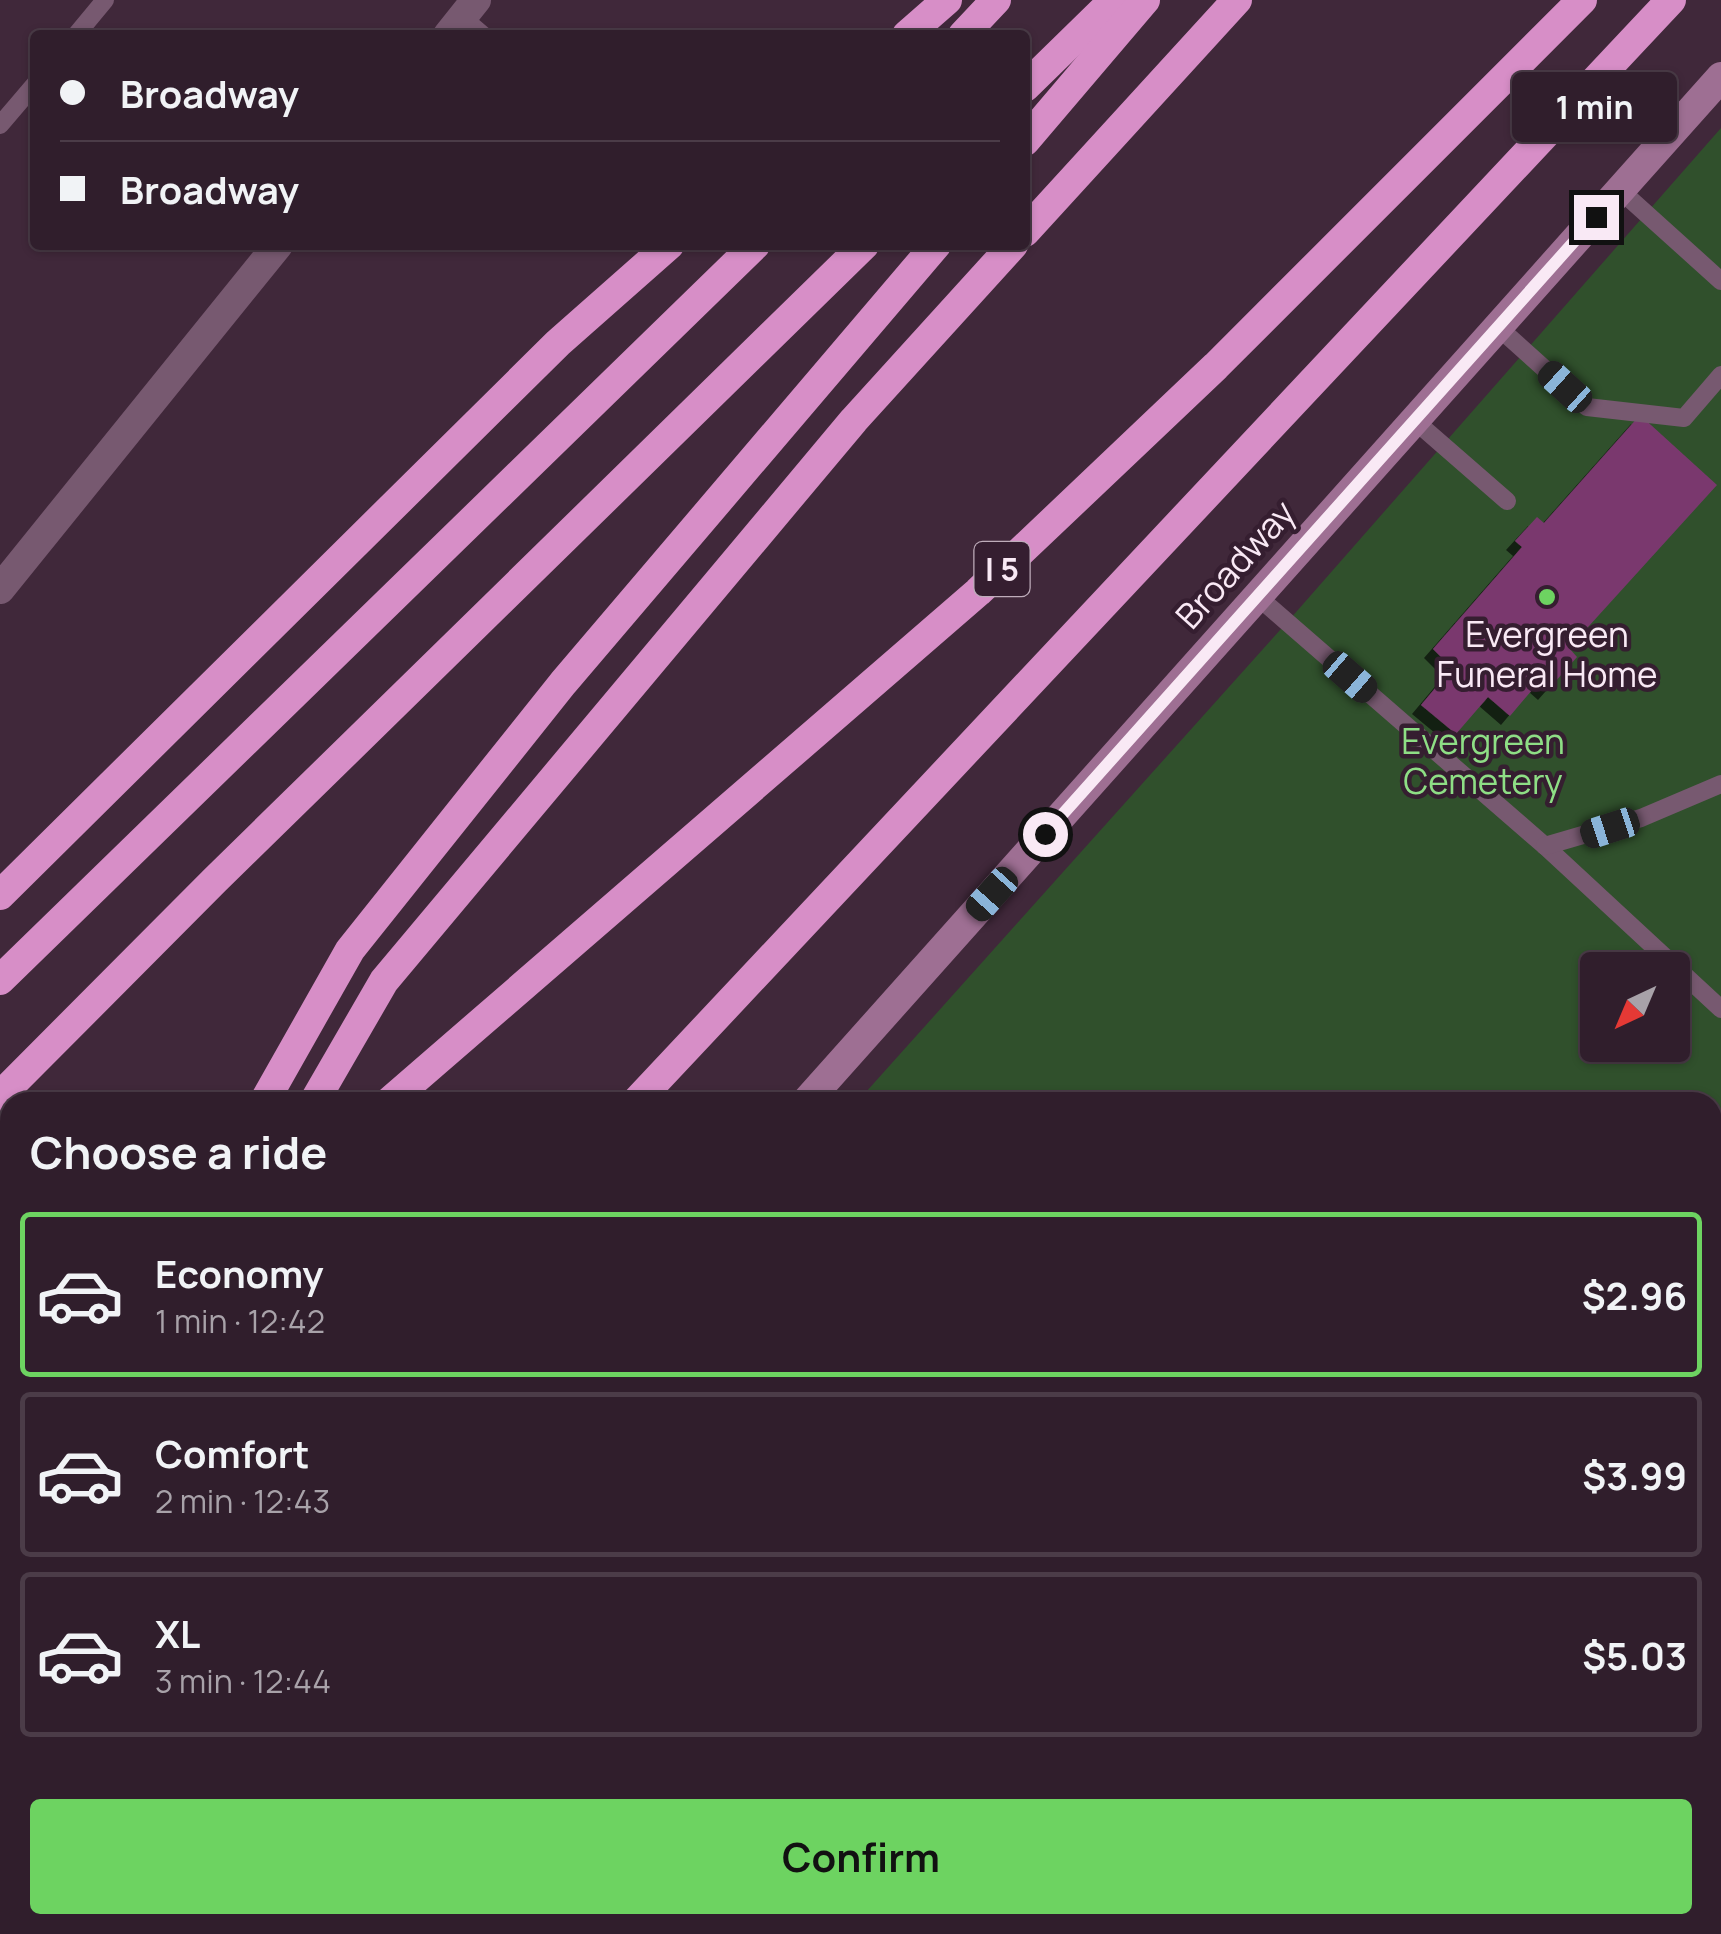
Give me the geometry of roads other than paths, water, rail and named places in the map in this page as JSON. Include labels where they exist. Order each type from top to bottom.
[{"type":"highway","points":[[913,30],[947,0]]},
{"type":"highway","points":[[967,30],[996,0]]},
{"type":"highway","points":[[1030,82],[1114,0]]},
{"type":"highway","points":[[1030,135],[1145,0]]},
{"type":"highway","points":[[1030,227],[1236,0]]},
{"type":"highway","name":"I 5","points":[[401,1092],[978,592],[1216,366],[1582,0]]},
{"type":"highway","points":[[645,1092],[1671,0]]},
{"type":"highway","points":[[0,896],[558,343],[663,250]]},
{"type":"highway","points":[[0,980],[749,250]]},
{"type":"highway","points":[[4,1092],[229,866],[859,250]]},
{"type":"highway","points":[[270,1092],[350,950],[562,683],[932,250]]},
{"type":"highway","points":[[320,1092],[384,981],[854,420],[1008,250]]},
{"type":"street","name":"Broadway","points":[[815,1092],[1721,76]]},
{"type":"street","points":[[0,589],[274,250]]},
{"type":"lane","points":[[80,30],[105,0]]},
{"type":"lane","points":[[0,125],[30,90]]},
{"type":"lane","points":[[1620,190],[1721,281]]},
{"type":"lane","points":[[1498,327],[1587,407],[1684,418],[1721,375]]},
{"type":"lane","points":[[1414,420],[1507,501]]},
{"type":"lane","points":[[1258,596],[1546,846],[1721,1010]]},
{"type":"lane","points":[[1546,846],[1641,818],[1721,784]]},
{"type":"place","name":"Evergreen Funeral Home","points":[[1547,597]]},
{"type":"park label","name":"Evergreen Cemetery","points":[[1483,761]]}]
